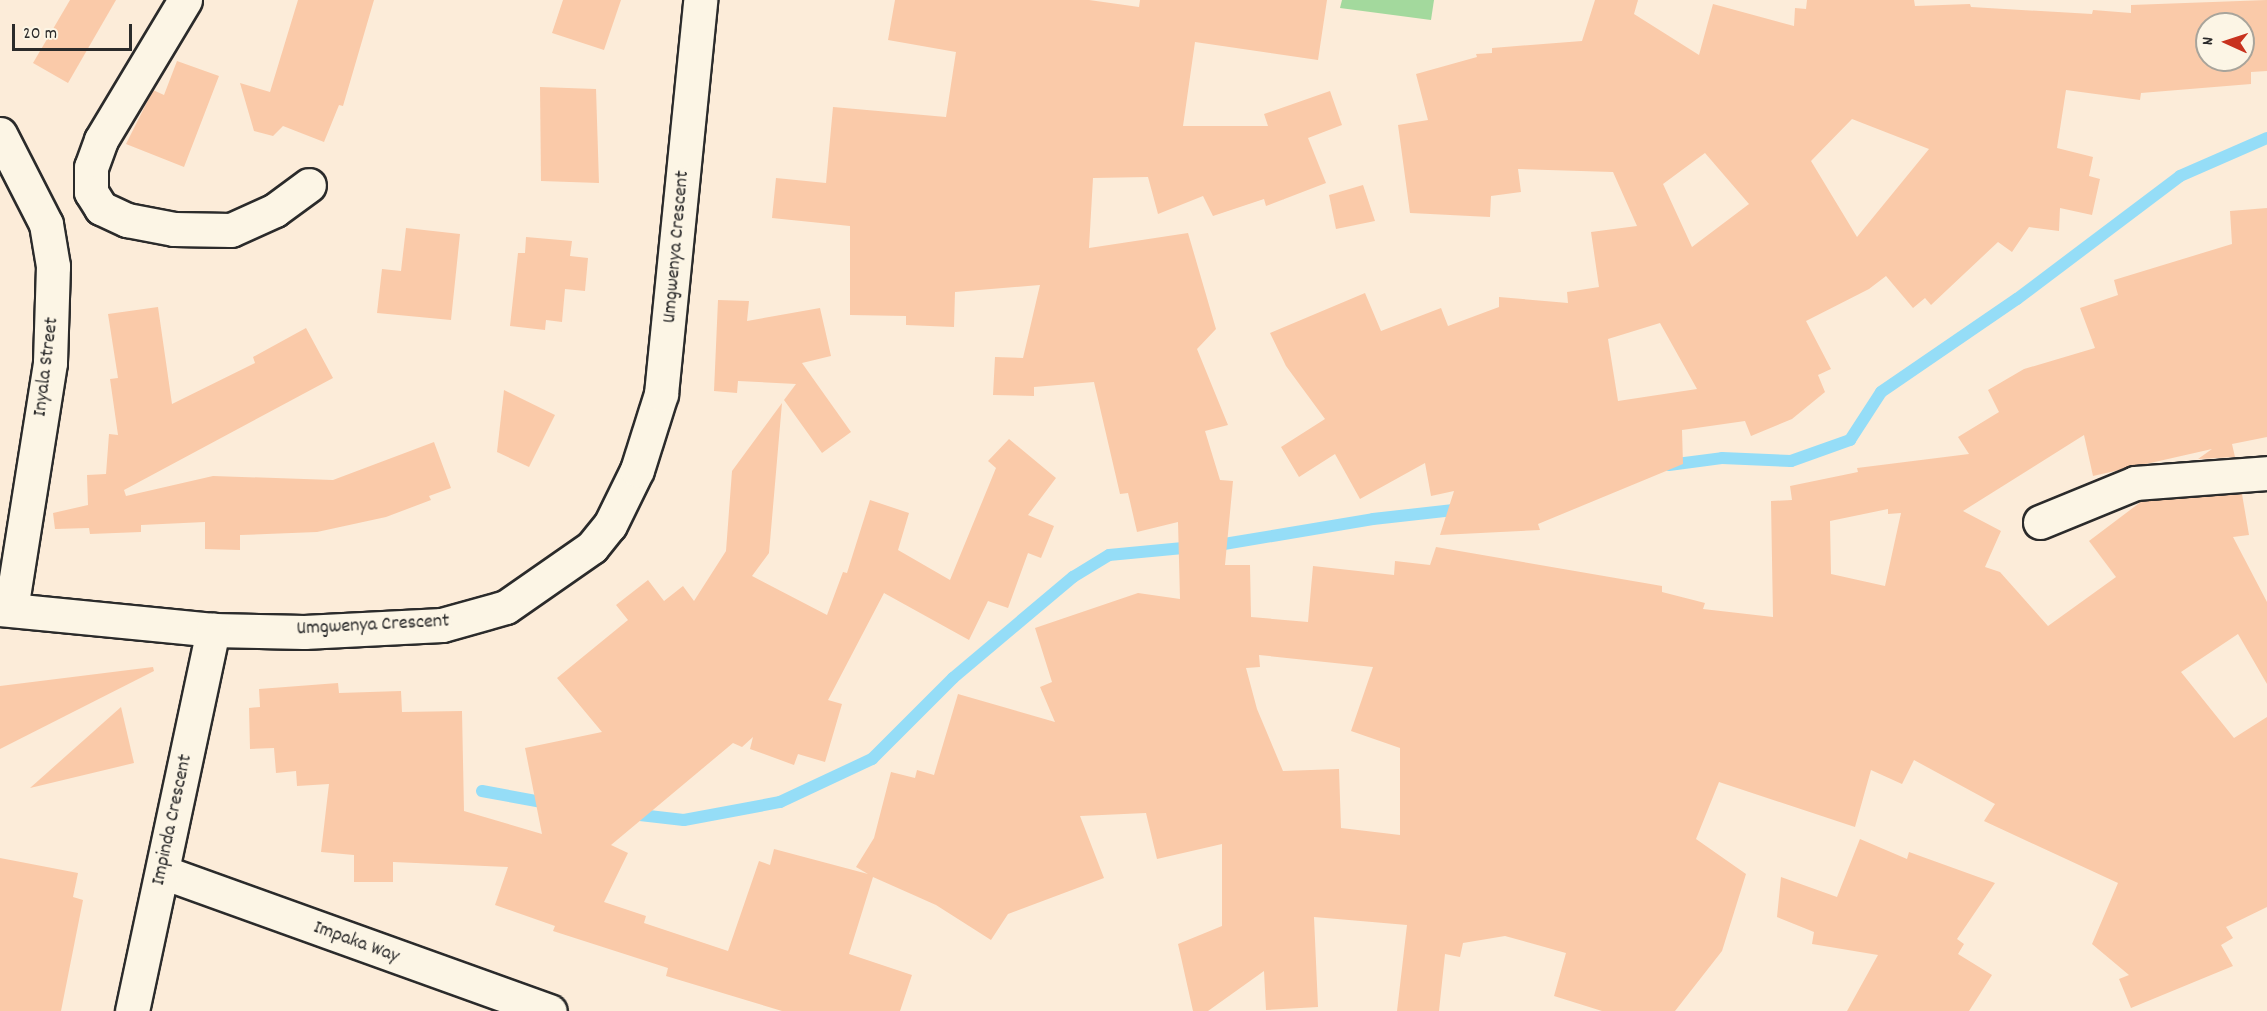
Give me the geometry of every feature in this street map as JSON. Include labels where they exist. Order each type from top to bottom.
[{"type":"street","points":[[185,0],[101,140],[91,167],[91,192],[101,208],[127,220],[174,229],[231,230],[275,210],[309,185]]},
{"type":"street","name":"Umgwenya Crescent","points":[[5,609],[213,630],[304,632],[442,625],[468,620],[506,607],[535,590],[592,547],[610,525],[637,470],[661,394],[700,0]]},
{"type":"street","name":"Inyala Street","points":[[0,134],[46,224],[53,266],[50,363],[5,609]]},
{"type":"street","points":[[2040,522],[2135,483],[2267,473]]},
{"type":"street","name":"Impinda Crescent","points":[[132,1011],[213,630]]},
{"type":"street","name":"Impaka Way","points":[[163,872],[550,1011]]},
{"type":"green space","points":[[1342,0],[1434,0],[1431,20],[1340,8]]},
{"type":"building","points":[[70,0],[116,0],[68,83],[33,63]]},
{"type":"building","points":[[298,0],[374,0],[343,106],[339,105],[324,142],[283,126],[273,136],[254,131],[240,83],[270,92]]},
{"type":"building","points":[[563,0],[621,0],[604,50],[552,33]]},
{"type":"building","points":[[895,0],[1089,0],[1139,7],[1140,0],[1327,0],[1318,60],[1195,42],[1183,126],[1268,126],[1264,114],[1330,91],[1342,125],[1308,138],[1326,183],[1266,206],[1264,199],[1213,216],[1203,196],[1158,214],[1148,177],[1093,178],[1089,248],[1188,233],[1216,329],[1197,349],[1228,425],[1205,431],[1220,480],[1233,481],[1225,565],[1250,565],[1251,617],[1308,622],[1313,566],[1394,575],[1395,561],[1430,565],[1436,547],[1662,586],[1662,592],[1705,603],[1703,609],[1773,617],[1771,501],[1792,500],[1790,486],[1858,472],[1857,468],[1969,454],[1958,437],[1999,412],[1988,390],[2024,369],[2095,348],[2080,308],[2118,295],[2114,280],[2232,244],[2230,211],[2267,208],[2267,437],[2232,444],[2235,457],[2198,459],[2212,449],[2093,476],[2084,435],[1963,511],[2001,531],[1985,567],[2000,572],[2048,626],[2116,577],[2089,541],[2142,501],[2242,494],[2249,535],[2233,537],[2267,602],[2267,684],[2238,634],[2181,672],[2234,738],[2267,717],[2267,907],[2226,927],[2233,938],[2221,945],[2233,966],[2131,1008],[2119,979],[2129,975],[2092,944],[2118,883],[1984,821],[1995,804],[1914,760],[1902,784],[1871,770],[1855,827],[1719,782],[1696,839],[1746,874],[1722,951],[1675,1011],[1602,1011],[1554,996],[1566,953],[1505,936],[1463,943],[1460,957],[1445,954],[1439,1011],[1397,1011],[1407,925],[1314,917],[1318,1007],[1266,1010],[1264,971],[1208,1011],[1193,1011],[1178,944],[1222,926],[1222,844],[1157,859],[1146,813],[1080,816],[1104,878],[1008,914],[991,940],[936,905],[873,877],[849,954],[912,975],[900,1011],[782,1011],[666,976],[668,968],[553,931],[555,926],[495,905],[508,867],[393,862],[393,882],[354,882],[354,855],[321,852],[329,784],[297,786],[296,771],[276,773],[274,748],[250,749],[249,708],[260,707],[259,689],[338,683],[339,693],[401,691],[402,712],[462,711],[464,811],[542,834],[525,748],[602,732],[557,678],[628,620],[616,605],[648,580],[664,601],[683,586],[694,601],[726,551],[732,471],[782,403],[769,553],[752,576],[827,615],[843,572],[847,573],[870,500],[909,513],[898,550],[950,580],[996,468],[988,461],[1009,439],[1056,478],[1028,515],[1054,526],[1041,558],[1028,553],[1008,608],[988,601],[969,640],[884,593],[828,700],[842,704],[825,762],[798,754],[794,765],[750,749],[753,737],[742,747],[733,743],[611,845],[628,853],[604,902],[646,916],[644,923],[728,951],[759,861],[770,865],[774,849],[868,874],[856,867],[874,838],[891,772],[915,778],[917,770],[934,775],[958,694],[1055,722],[1040,687],[1052,682],[1035,628],[1138,593],[1180,599],[1178,522],[1137,532],[1128,493],[1120,494],[1094,382],[1034,387],[1034,396],[993,395],[995,357],[1023,358],[1040,285],[955,292],[954,327],[906,325],[906,316],[850,315],[850,226],[772,218],[776,178],[826,183],[833,107],[946,117],[956,52],[888,40]],"holes":[[[1888,509],[1888,514],[1901,513],[1885,586],[1831,574],[1830,521]],[[1259,655],[1373,667],[1351,731],[1400,748],[1400,835],[1341,828],[1339,769],[1283,771],[1257,709],[1246,668],[1260,667]]]},
{"type":"building","points":[[1595,0],[1638,0],[1634,14],[1699,55],[1713,4],[1794,26],[1795,8],[1806,9],[1807,0],[1914,0],[1915,6],[1970,4],[1971,7],[2092,14],[2093,10],[2131,13],[2131,5],[2267,0],[2267,71],[2255,72],[2255,12],[2195,12],[2195,72],[2251,72],[2251,84],[2141,93],[2140,100],[2066,90],[2057,148],[2093,157],[2089,176],[2100,179],[2092,215],[2060,208],[2059,231],[2029,227],[2012,252],[1998,242],[1931,305],[1925,298],[1913,308],[1886,276],[1869,289],[1806,321],[1831,369],[1818,375],[1825,392],[1792,419],[1751,436],[1745,421],[1682,430],[1683,464],[1538,524],[1540,530],[1440,535],[1454,491],[1431,496],[1425,463],[1360,499],[1335,454],[1299,477],[1281,447],[1325,419],[1286,366],[1270,333],[1365,293],[1381,331],[1441,308],[1448,326],[1499,307],[1499,297],[1568,303],[1567,292],[1599,287],[1591,232],[1637,226],[1613,172],[1518,169],[1521,192],[1491,196],[1490,217],[1410,213],[1398,125],[1428,120],[1416,74],[1477,57],[1476,54],[1492,53],[1492,48],[1582,41]],"holes":[[[1852,119],[1929,149],[1857,237],[1811,161]],[[1705,153],[1749,204],[1692,247],[1663,184]],[[1660,323],[1697,389],[1618,401],[1608,339]]]},
{"type":"building","points":[[177,61],[219,76],[184,167],[126,144],[153,90],[164,95]]},
{"type":"building","points":[[540,87],[596,89],[599,183],[541,181]]},
{"type":"building","points":[[1363,185],[1375,221],[1336,229],[1329,195]]},
{"type":"building","points":[[406,228],[460,234],[451,320],[377,313],[382,269],[401,271]]},
{"type":"building","points":[[526,237],[572,241],[570,256],[588,258],[585,291],[565,289],[562,322],[546,320],[545,330],[510,326],[518,253],[525,253]]},
{"type":"building","points":[[718,300],[749,301],[747,321],[820,308],[831,356],[802,363],[851,432],[822,453],[784,400],[796,384],[738,381],[737,393],[714,391]]},
{"type":"building","points":[[158,307],[172,404],[255,363],[253,357],[306,328],[333,378],[124,490],[126,496],[213,476],[333,480],[434,442],[451,488],[429,496],[431,500],[386,517],[317,532],[240,535],[240,550],[205,549],[205,522],[141,525],[141,532],[90,534],[89,528],[55,529],[53,513],[88,505],[87,475],[106,474],[109,434],[118,435],[110,379],[118,378],[108,314]]},
{"type":"building","points":[[504,390],[555,415],[529,467],[497,452]]},
{"type":"building","points":[[153,667],[154,671],[0,749],[0,686]]},
{"type":"building","points":[[121,707],[134,763],[30,788]]},
{"type":"building","points":[[1860,839],[1907,859],[1909,852],[1995,883],[1957,939],[1964,944],[1958,954],[1992,975],[1969,1011],[1847,1011],[1878,955],[1812,944],[1814,932],[1777,917],[1781,877],[1837,897]]},
{"type":"building","points":[[0,858],[78,873],[73,897],[83,900],[61,1011],[0,1011]]},
{"type":"waterway","points":[[1669,465],[1722,458],[1791,461],[1850,440],[1881,392],[2017,299],[2180,176],[2267,138]]},
{"type":"waterway","points":[[1212,546],[1373,519],[1462,509]]},
{"type":"waterway","points":[[631,814],[684,820],[780,802],[872,759],[953,678],[1073,577],[1109,555],[1194,547]]},
{"type":"waterway","points":[[482,791],[552,804]]}]
